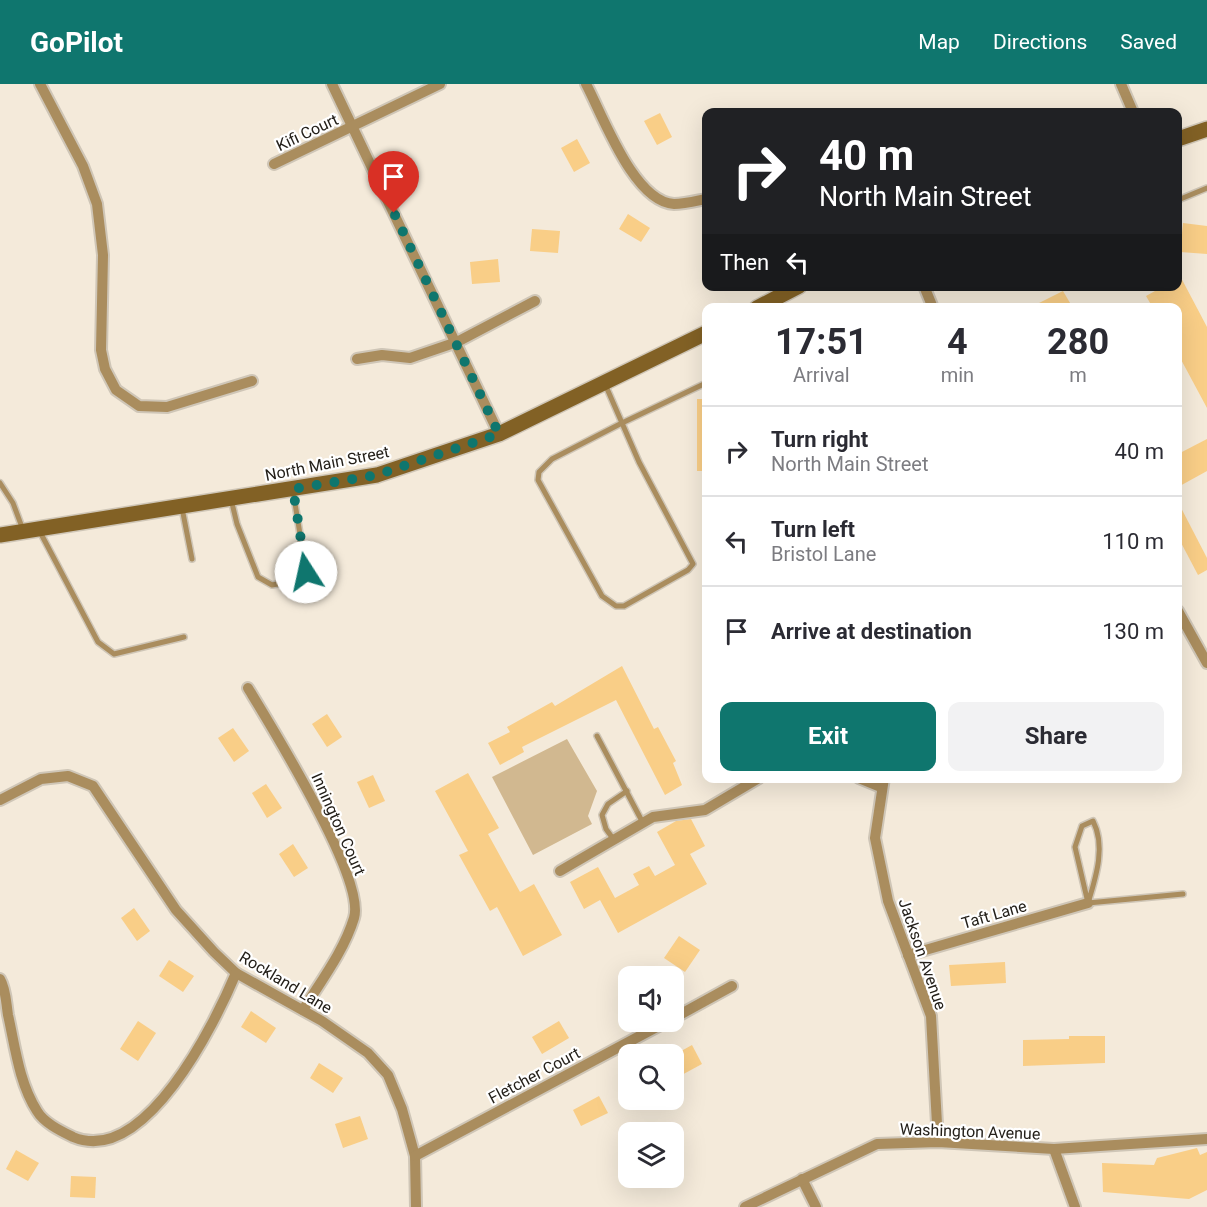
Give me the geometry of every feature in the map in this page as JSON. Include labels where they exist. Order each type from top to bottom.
[{"type":"main road","points":[[1182,138],[1207,129]]},
{"type":"main road","points":[[767,303],[789,291]]},
{"type":"main road","name":"North Main Street","points":[[0,535],[377,475],[499,434],[702,335]]},
{"type":"street","points":[[40,84],[83,166],[97,204],[103,255],[101,350],[105,369],[116,390],[139,406],[167,407],[252,381]]},
{"type":"street","points":[[332,84],[499,434]]},
{"type":"street","name":"Kifi Court","points":[[274,164],[440,84]]},
{"type":"street","points":[[586,84],[633,176],[650,195],[673,204],[702,200]]},
{"type":"street","points":[[1121,84],[1131,108]]},
{"type":"street","points":[[357,359],[382,355],[410,358],[456,342],[535,301]]},
{"type":"street","points":[[1182,618],[1207,663]]},
{"type":"street","name":"Innington Court","points":[[248,688],[296,766],[334,844],[351,886],[355,916],[340,950],[303,1010]]},
{"type":"street","name":"Rockland Lane","points":[[1,798],[41,779],[68,776],[93,786],[176,910],[237,973],[303,1010],[368,1053],[388,1075],[402,1109],[415,1156],[416,1207]]},
{"type":"street","points":[[560,871],[653,817],[705,810],[751,783]]},
{"type":"street","name":"Jackson Avenue","points":[[882,783],[875,838],[888,901],[931,1016],[938,1142]]},
{"type":"street","name":"Taft Lane","points":[[908,955],[1088,903]]},
{"type":"street","points":[[0,979],[24,1082],[37,1112],[58,1130],[86,1142],[122,1135],[151,1111],[192,1059],[217,1019],[237,973]]},
{"type":"street","points":[[684,1012],[732,986]]},
{"type":"street","name":"Fletcher Court","points":[[415,1156],[647,1032]]},
{"type":"street","name":"Washington Avenue","points":[[745,1207],[877,1144],[938,1142],[1054,1149],[1207,1138]]},
{"type":"street","points":[[1054,1149],[1075,1207]]},
{"type":"street","points":[[802,1179],[816,1207]]},
{"type":"lane","points":[[1182,198],[1207,188]]},
{"type":"lane","points":[[605,384],[622,423],[639,462],[693,564],[679,576],[624,606],[616,606],[602,596],[538,480],[539,472],[552,459],[622,423],[702,385]]},
{"type":"lane","points":[[0,483],[13,503],[23,531]]},
{"type":"lane","points":[[231,498],[237,524],[258,577],[272,585],[294,581],[306,572],[293,489]]},
{"type":"lane","points":[[182,506],[192,559]]},
{"type":"lane","points":[[39,529],[98,642],[114,654],[184,637]]},
{"type":"lane","points":[[597,736],[643,823]]},
{"type":"lane","points":[[614,840],[602,815],[608,804],[627,791]]},
{"type":"lane","points":[[1093,821],[1100,835],[1098,870],[1088,903],[1075,847],[1082,826],[1093,821]]},
{"type":"lane","points":[[1088,903],[1183,894]]},
{"type":"shaded area","points":[[567,739],[597,791],[588,816],[592,824],[533,855],[492,777]]},
{"type":"building","points":[[660,113],[672,137],[657,145],[644,121]]},
{"type":"building","points":[[577,139],[590,163],[574,172],[561,148]]},
{"type":"building","points":[[628,214],[650,228],[641,242],[619,229]]},
{"type":"building","points":[[1183,223],[1207,226],[1207,254],[1182,252]]},
{"type":"building","points":[[532,229],[560,231],[558,253],[530,251]]},
{"type":"building","points":[[498,259],[500,282],[472,284],[470,262]]},
{"type":"building","points":[[1182,280],[1207,327],[1207,408],[1182,361],[1182,303],[1150,303],[1146,296],[1155,291],[1182,291]]},
{"type":"building","points":[[1063,291],[1070,303],[1039,303]]},
{"type":"building","points":[[697,399],[702,399],[702,471],[697,471]]},
{"type":"building","points":[[1207,439],[1207,471],[1182,485],[1182,452]]},
{"type":"building","points":[[1182,510],[1207,558],[1207,570],[1198,575],[1182,545]]},
{"type":"building","points":[[622,666],[654,729],[658,727],[676,761],[673,763],[682,785],[665,795],[616,700],[522,747],[524,752],[500,765],[488,743],[510,732],[507,727],[552,702],[555,706]]},
{"type":"building","points":[[327,714],[342,737],[327,747],[312,724]]},
{"type":"building","points":[[233,728],[249,751],[234,762],[218,738]]},
{"type":"building","points":[[468,773],[499,828],[488,834],[520,892],[534,884],[562,935],[523,956],[497,907],[490,911],[459,855],[468,851],[435,791]]},
{"type":"building","points":[[373,775],[385,801],[369,808],[357,782]]},
{"type":"building","points":[[266,784],[282,808],[267,818],[252,793]]},
{"type":"building","points":[[691,819],[705,846],[690,854],[707,884],[618,933],[600,900],[584,909],[570,882],[598,867],[615,898],[639,885],[633,874],[649,866],[655,876],[675,865],[657,832],[676,821]]},
{"type":"building","points":[[293,844],[308,868],[294,877],[279,854]]},
{"type":"building","points":[[134,908],[150,931],[137,941],[121,918]]},
{"type":"building","points":[[679,936],[700,950],[685,972],[684,966],[676,966],[664,958]]},
{"type":"building","points":[[169,960],[194,976],[183,992],[159,976]]},
{"type":"building","points":[[1005,962],[1006,983],[951,986],[949,965]]},
{"type":"building","points":[[251,1011],[276,1028],[266,1043],[241,1027]]},
{"type":"building","points":[[138,1021],[156,1033],[138,1061],[120,1049]]},
{"type":"building","points":[[559,1021],[569,1038],[542,1054],[532,1037]]},
{"type":"building","points":[[1069,1036],[1105,1036],[1105,1063],[1023,1066],[1023,1040],[1069,1039]]},
{"type":"building","points":[[692,1045],[702,1064],[684,1074],[684,1049]]},
{"type":"building","points":[[319,1063],[343,1078],[333,1093],[310,1078]]},
{"type":"building","points":[[599,1096],[608,1113],[581,1126],[573,1110]]},
{"type":"building","points":[[360,1116],[368,1139],[343,1148],[335,1124]]},
{"type":"building","points":[[1197,1148],[1200,1155],[1207,1152],[1207,1190],[1189,1199],[1103,1192],[1102,1163],[1154,1165],[1157,1158]]},
{"type":"building","points":[[16,1150],[39,1163],[28,1181],[6,1169]]},
{"type":"building","points":[[71,1176],[96,1177],[95,1198],[70,1197]]},
{"type":"route","points":[[306,572],[293,489],[377,475],[440,456],[499,434],[394,213]]}]
